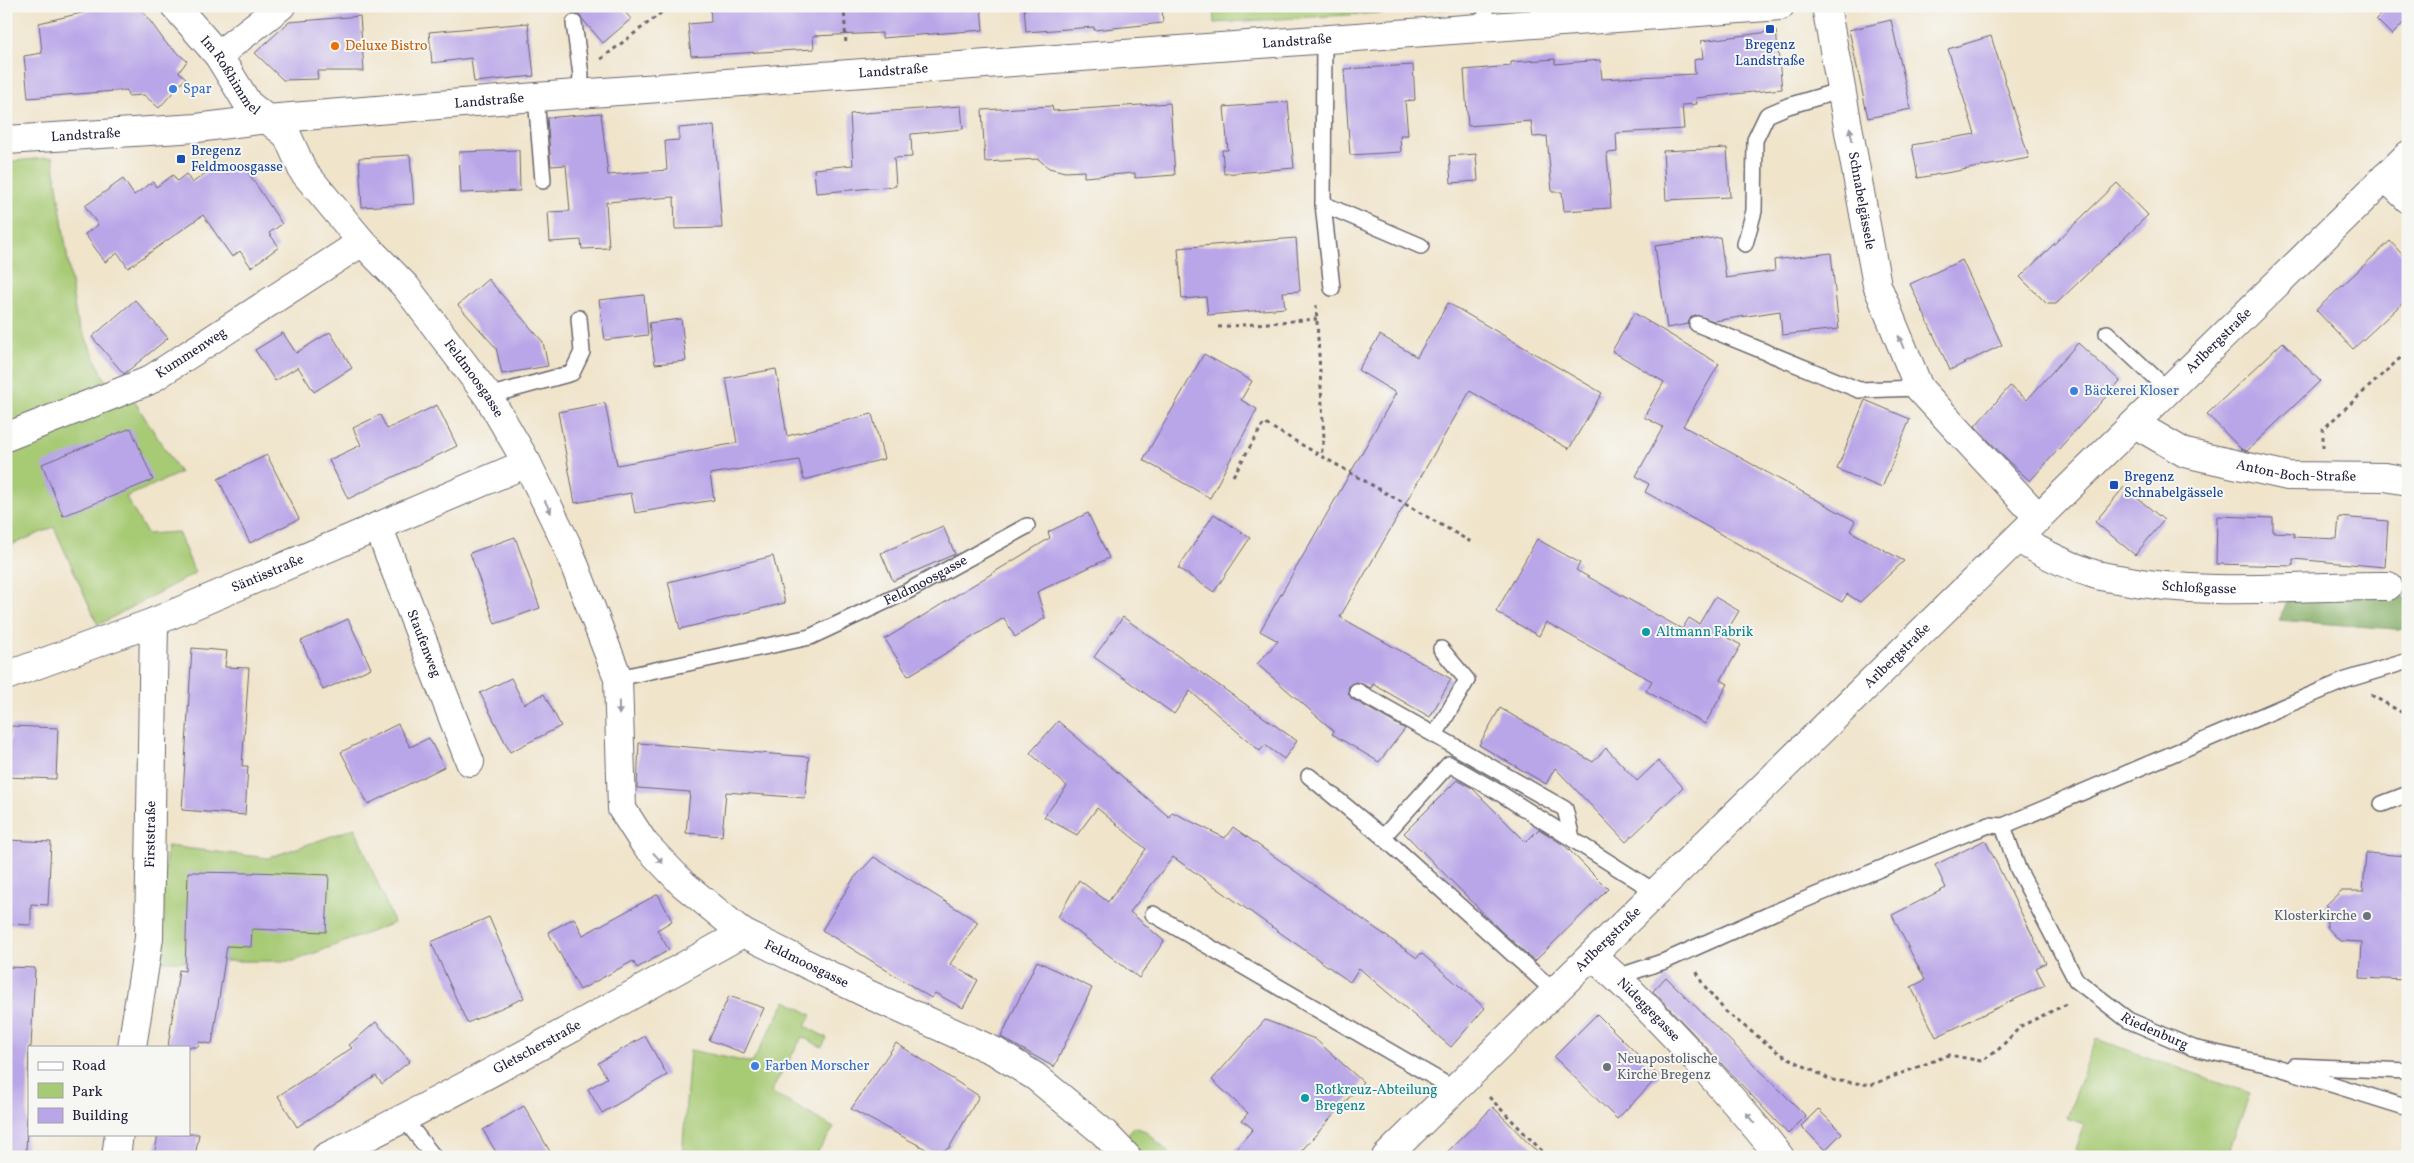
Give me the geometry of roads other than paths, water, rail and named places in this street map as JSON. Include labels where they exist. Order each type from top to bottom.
[{"type":"street","name":"Im Roßhimmel","points":[[175,6],[218,55],[248,104],[267,119]]},
{"type":"street","points":[[218,55],[281,6]]},
{"type":"street","name":"Landstraße","points":[[6,140],[197,128],[267,119],[536,97],[580,85],[847,75],[1324,39],[1486,17],[1780,6]]},
{"type":"street","name":"Schnabelgässele","points":[[1826,6],[1877,285],[1919,388],[2040,518]]},
{"type":"street","name":"Feldmoosgasse","points":[[267,119],[286,135],[303,171],[362,242],[406,287],[488,396],[527,463],[566,543],[618,678],[622,809],[644,843],[683,884],[743,933],[870,995],[996,1052],[1036,1077],[1104,1133],[1127,1157]]},
{"type":"street","name":"Arlbergstraße","points":[[1386,1157],[1556,993],[2408,155]]},
{"type":"street","points":[[2385,177],[2408,199]]},
{"type":"street","name":"Kummenweg","points":[[6,437],[148,381],[362,242]]},
{"type":"street","name":"Anton-Boch-Straße","points":[[2135,424],[2185,453],[2288,476],[2385,477],[2408,481]]},
{"type":"street","name":"Säntisstraße","points":[[6,676],[154,622],[527,463]]},
{"type":"street","name":"Staufenweg","points":[[378,526],[470,762]]},
{"type":"street","name":"Schloßgasse","points":[[2018,539],[2040,552],[2091,573],[2152,586],[2213,590],[2333,585],[2388,586]]},
{"type":"street","name":"Firststraße","points":[[132,1046],[148,938],[154,622]]},
{"type":"street","name":"Gletscherstraße","points":[[326,1157],[404,1119],[530,1052],[743,933]]},
{"type":"street","name":"Nideggegasse","points":[[1592,956],[1617,977],[1748,1114],[1780,1157]]},
{"type":"street","points":[[116,1157],[119,1136]]},
{"type":"lane","points":[[574,23],[580,85]]},
{"type":"lane","points":[[1324,39],[1322,204],[1332,288]]},
{"type":"lane","points":[[1745,244],[1754,211],[1755,140],[1767,115],[1788,106],[1842,90]]},
{"type":"lane","points":[[536,97],[543,181]]},
{"type":"lane","points":[[1322,204],[1421,246]]},
{"type":"lane","points":[[488,396],[572,373],[582,352],[579,318]]},
{"type":"lane","points":[[1697,324],[1859,390],[1919,388]]},
{"type":"lane","points":[[2108,333],[2168,390]]},
{"type":"lane","name":"Feldmoosgasse","points":[[618,678],[810,637],[908,591],[1027,526]]},
{"type":"lane","points":[[1435,735],[1467,680],[1441,649]]},
{"type":"lane","points":[[1617,977],[1687,951],[1965,834],[1989,825],[2004,826],[2346,680],[2408,661]]},
{"type":"lane","points":[[1357,691],[1565,809],[1572,838]]},
{"type":"lane","points":[[1382,837],[1450,764],[1657,892]]},
{"type":"lane","points":[[1309,776],[1382,837],[1556,993]]},
{"type":"lane","points":[[2382,804],[2408,794]]},
{"type":"lane","name":"Riedenburg","points":[[2004,826],[2018,869],[2076,980],[2128,1020],[2193,1048],[2270,1065],[2408,1108]]},
{"type":"lane","points":[[1153,914],[1456,1090]]},
{"type":"lane","points":[[2270,1065],[2348,1070],[2408,1071]]},
{"type":"lane","points":[[404,1119],[434,1157]]},
{"type":"place","name":"Bregenz Landstraße","points":[[1770,29]]},
{"type":"place","name":"Deluxe Bistro","points":[[335,46]]},
{"type":"place","name":"Spar","points":[[173,89]]},
{"type":"place","name":"Bregenz Feldmoosgasse","points":[[181,159]]},
{"type":"place","name":"Bäckerei Kloser","points":[[2074,391]]},
{"type":"place","name":"Bregenz Schnabelgässele","points":[[2114,485]]},
{"type":"place","name":"Altmann Fabrik","points":[[1646,632]]},
{"type":"place","name":"Klosterkirche","points":[[2367,916]]},
{"type":"place","name":"Farben Morscher","points":[[755,1066]]},
{"type":"place","name":"Neuapostolische Kirche Bregenz","points":[[1607,1067]]},
{"type":"place","name":"Rotkreuz-Abteilung Bregenz","points":[[1305,1098]]}]
